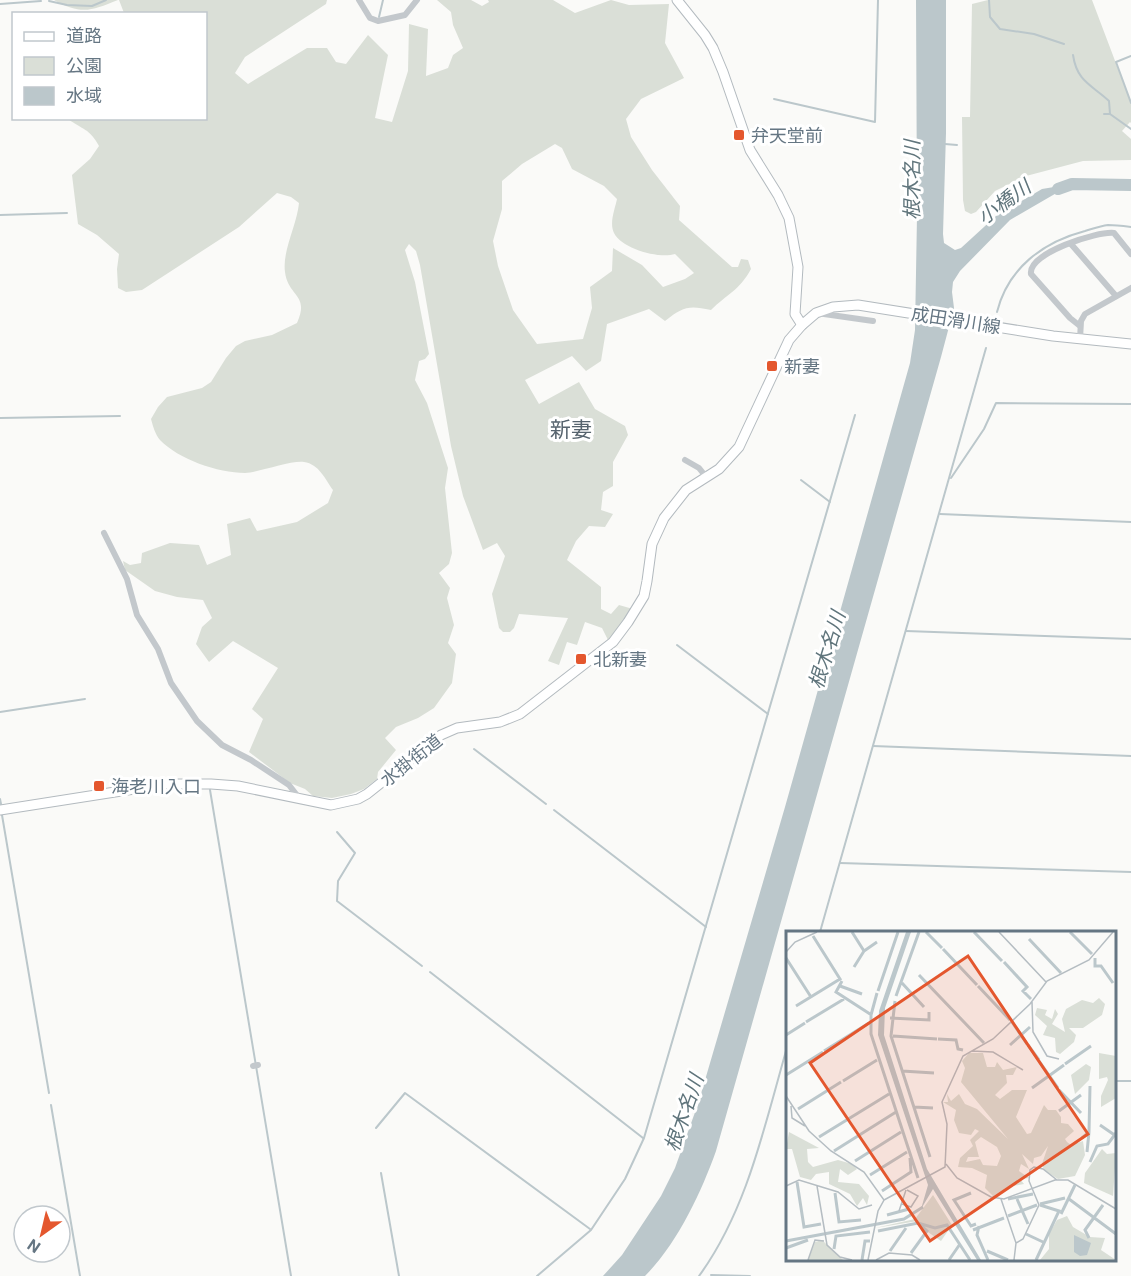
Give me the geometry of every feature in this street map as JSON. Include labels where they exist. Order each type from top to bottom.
[{"type":"main road","points":[[677,0],[705,34],[713,48],[750,150],[778,195],[789,218],[798,267],[795,314],[802,325]]},
{"type":"main road","name":"水掛街道","points":[[0,810],[150,786],[183,783],[238,786],[331,805],[358,799],[368,794],[441,735],[457,728],[510,719],[534,704],[613,642],[628,622],[644,596],[652,544],[664,518],[686,490],[723,466],[739,447],[789,340],[816,313],[858,305]]},
{"type":"main road","name":"成田滑川線","points":[[858,305],[1080,339]]},
{"type":"main road","points":[[1080,339],[1131,344]]},
{"type":"street","points":[[359,0],[370,18],[378,21],[405,15],[417,0]]},
{"type":"street","points":[[1080,326],[1070,318],[1030,272],[1034,264],[1071,244],[1100,233],[1114,233],[1131,254]]},
{"type":"street","points":[[1071,244],[1116,296]]},
{"type":"street","points":[[1080,339],[1081,321],[1085,314],[1131,288]]},
{"type":"street","points":[[816,313],[873,321]]},
{"type":"street","points":[[685,460],[699,468],[706,478]]},
{"type":"street","points":[[104,533],[127,579],[136,615],[158,649],[171,683],[197,722],[222,745],[251,760],[289,785],[299,799]]},
{"type":"green space","points":[[54,0],[118,0],[86,10],[72,8]]},
{"type":"green space","points":[[119,0],[327,0],[326,4],[245,57],[235,73],[248,84],[307,48],[327,48],[336,62],[346,64],[368,35],[388,55],[375,118],[392,122],[408,71],[409,24],[428,29],[426,76],[448,68],[453,55],[463,48],[453,25],[451,12],[437,0],[471,0],[482,6],[489,2],[488,0],[553,0],[575,13],[611,0],[629,5],[669,4],[665,43],[684,78],[641,99],[626,119],[631,137],[652,170],[680,206],[679,220],[732,267],[738,267],[741,259],[748,260],[751,269],[737,287],[711,310],[686,308],[665,321],[649,309],[607,324],[601,361],[586,371],[572,356],[525,380],[539,404],[579,382],[595,409],[625,426],[628,435],[613,462],[613,486],[603,492],[601,510],[613,514],[605,527],[589,526],[576,541],[567,560],[601,587],[601,609],[611,614],[619,605],[633,609],[608,640],[602,628],[585,622],[577,645],[567,642],[559,665],[548,661],[568,618],[519,614],[510,632],[503,632],[499,628],[492,594],[505,556],[497,543],[483,550],[463,496],[451,446],[420,265],[416,251],[409,244],[405,250],[415,282],[429,354],[425,359],[419,361],[415,380],[427,403],[448,468],[445,488],[452,553],[449,564],[439,573],[450,588],[447,598],[454,625],[448,643],[456,654],[452,683],[434,708],[396,727],[385,738],[396,750],[378,772],[377,779],[364,789],[351,794],[332,798],[313,796],[305,789],[290,783],[249,752],[263,719],[252,709],[278,668],[233,641],[209,662],[196,644],[202,627],[212,618],[203,600],[177,597],[155,591],[125,570],[123,561],[130,565],[141,563],[142,553],[170,543],[199,545],[207,565],[231,555],[227,524],[250,518],[257,531],[297,522],[328,503],[333,490],[321,473],[309,463],[292,463],[245,473],[211,468],[188,459],[168,447],[155,433],[151,419],[167,397],[202,388],[211,382],[236,346],[245,341],[272,335],[297,323],[300,301],[287,280],[285,264],[299,203],[291,197],[277,193],[239,227],[142,290],[126,292],[118,288],[119,254],[97,235],[78,224],[72,175],[90,159],[99,146],[89,132],[70,120],[207,120],[207,12],[124,12]],"holes":[[[555,144],[562,148],[572,169],[604,186],[617,199],[612,225],[618,239],[633,248],[651,254],[675,254],[694,273],[663,287],[642,265],[613,248],[612,271],[590,287],[592,308],[583,339],[537,344],[513,310],[498,266],[493,241],[502,209],[502,181],[522,164]]]},
{"type":"green space","points":[[988,0],[1092,0],[1131,103],[1131,123],[1122,131],[1131,139],[1131,160],[1083,161],[1026,176],[995,191],[976,212],[971,214],[965,211],[963,200],[962,117],[970,117],[972,4]]},
{"type":"water","points":[[916,0],[946,0],[944,243],[955,250],[961,248],[996,216],[1042,189],[1072,184],[1010,220],[960,271],[953,282],[954,308],[941,357],[716,1151],[687,1217],[657,1263],[645,1276],[603,1276],[622,1255],[661,1196],[675,1168],[698,1104],[785,807],[910,363],[915,330],[917,216],[905,216],[905,213],[917,212]]},
{"type":"waterway","points":[[49,1],[67,5],[92,6],[106,0]]},
{"type":"waterway","points":[[379,17],[383,0]]},
{"type":"waterway","points":[[774,99],[875,122],[878,0]]},
{"type":"waterway","points":[[989,0],[990,17],[1000,29],[1034,34],[1064,44]]},
{"type":"waterway","points":[[0,4],[41,1]]},
{"type":"waterway","points":[[1073,55],[1082,77],[1109,101],[1110,114]]},
{"type":"waterway","points":[[1131,56],[1116,62],[1131,103]]},
{"type":"waterway","points":[[1104,114],[1110,114],[1131,129]]},
{"type":"waterway","points":[[945,144],[957,145]]},
{"type":"waterway","name":"小橋川","points":[[1058,189],[1072,184],[1131,185]]},
{"type":"waterway","points":[[0,215],[67,213]]},
{"type":"waterway","points":[[997,312],[1009,282],[1029,259],[1042,250],[1055,242],[1099,227],[1108,225],[1131,227]]},
{"type":"waterway","points":[[820,931],[986,348]]},
{"type":"waterway","points":[[951,478],[984,429],[996,403],[1131,404]]},
{"type":"waterway","points":[[537,1276],[591,1230],[625,1179],[644,1138],[855,415]]},
{"type":"waterway","points":[[0,418],[120,416]]},
{"type":"waterway","points":[[801,480],[830,502]]},
{"type":"waterway","points":[[940,514],[1131,522]]},
{"type":"waterway","points":[[906,631],[1131,639]]},
{"type":"waterway","points":[[677,645],[768,714]]},
{"type":"waterway","points":[[0,712],[85,699]]},
{"type":"waterway","points":[[873,746],[1131,756]]},
{"type":"waterway","points":[[474,749],[546,804]]},
{"type":"waterway","points":[[210,790],[291,1276]]},
{"type":"waterway","points":[[0,799],[1,804]]},
{"type":"waterway","points":[[554,810],[706,927]]},
{"type":"waterway","points":[[2,815],[49,1093]]},
{"type":"waterway","points":[[337,832],[355,853],[338,881],[337,901],[422,966]]},
{"type":"waterway","points":[[840,863],[1131,872]]},
{"type":"waterway","points":[[430,972],[643,1138]]},
{"type":"waterway","points":[[699,1276],[716,1250],[743,1194],[763,1134],[786,1051]]},
{"type":"waterway","points":[[1116,1081],[1131,1081]]},
{"type":"waterway","points":[[376,1128],[405,1093],[590,1229]]},
{"type":"waterway","points":[[51,1105],[80,1276]]},
{"type":"waterway","points":[[381,1173],[399,1276]]},
{"type":"waterway","points":[[711,1275],[750,1276]]},
{"type":"place","name":"弁天堂前","points":[[739,135]]},
{"type":"place","name":"新妻","points":[[772,366]]},
{"type":"place","name":"北新妻","points":[[581,659]]},
{"type":"place","name":"海老川入口","points":[[99,786]]},
{"type":"district","name":"新妻","points":[[571,430]]},
{"type":"water label","name":"根木名川","points":[[912,180]]},
{"type":"water label","name":"根木名川","points":[[827,650]]},
{"type":"water label","name":"根木名川","points":[[684,1113]]}]
